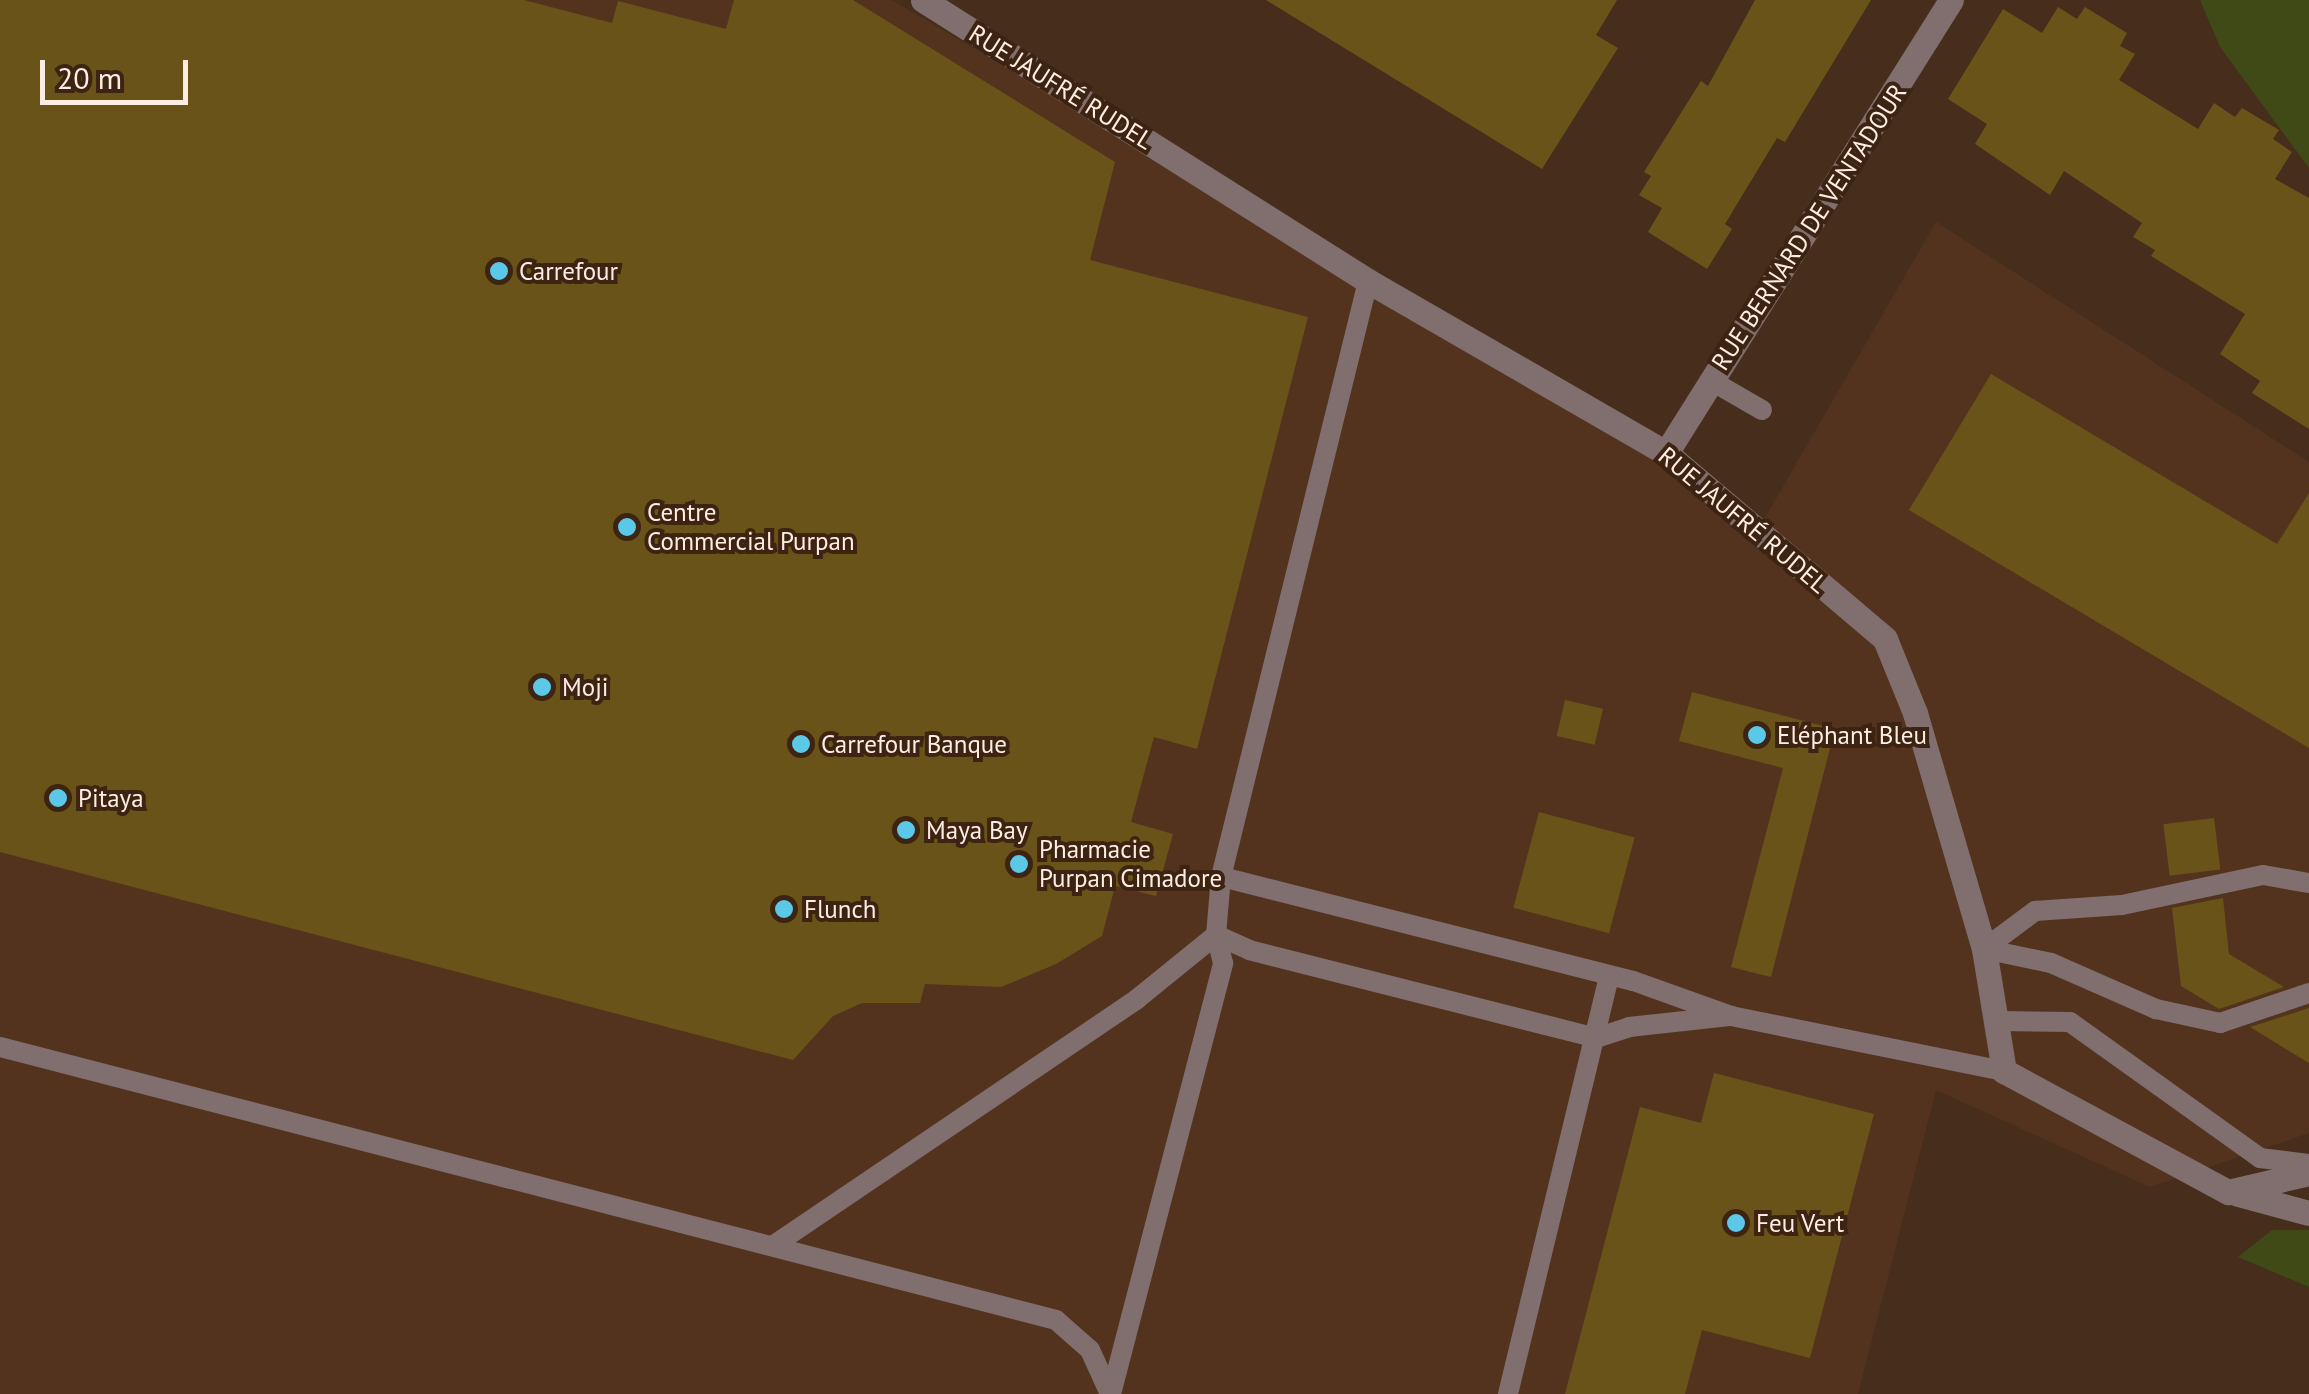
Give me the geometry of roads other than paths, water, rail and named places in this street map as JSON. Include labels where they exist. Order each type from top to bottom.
[{"type":"street","name":"RUE JAUFRÉ RUDEL","points":[[923,0],[1368,282],[1666,453],[1885,639],[1916,713],[1984,950],[2004,1071]]},
{"type":"street","name":"RUE BERNARD DE VENTADOUR","points":[[1666,453],[1951,0]]},
{"type":"street","points":[[2004,1071],[2228,1192],[2309,1212]]},
{"type":"street","points":[[2228,1192],[2309,1173]]},
{"type":"lane","points":[[1111,1394],[1223,962],[1216,935],[1220,877],[1368,282]]},
{"type":"lane","points":[[1710,380],[1762,410]]},
{"type":"lane","points":[[1984,950],[2035,911],[2122,904],[2262,875],[2309,883]]},
{"type":"lane","points":[[1220,877],[1609,976],[1731,1016],[2004,1071]]},
{"type":"lane","points":[[1216,935],[1249,950],[1596,1038],[1630,1027],[1731,1016]]},
{"type":"lane","points":[[774,1245],[1137,999],[1216,935]]},
{"type":"lane","points":[[1984,950],[2051,963],[2156,1009],[2220,1023],[2309,993]]},
{"type":"lane","points":[[1508,1394],[1609,976]]},
{"type":"lane","points":[[1996,1020],[2070,1022],[2260,1158],[2309,1164]]},
{"type":"lane","points":[[0,1047],[1056,1320],[1090,1350],[1111,1394]]},
{"type":"place","name":"Carrefour","points":[[499,271]]},
{"type":"place","name":"Centre Commercial Purpan","points":[[627,527]]},
{"type":"place","name":"Moji","points":[[542,687]]},
{"type":"place","name":"Eléphant Bleu","points":[[1757,735]]},
{"type":"place","name":"Carrefour Banque","points":[[801,744]]},
{"type":"place","name":"Pitaya","points":[[58,798]]},
{"type":"place","name":"Maya Bay","points":[[906,830]]},
{"type":"place","name":"Pharmacie Purpan Cimadore","points":[[1019,864]]},
{"type":"place","name":"Flunch","points":[[784,909]]},
{"type":"place","name":"Feu Vert","points":[[1736,1223]]}]
